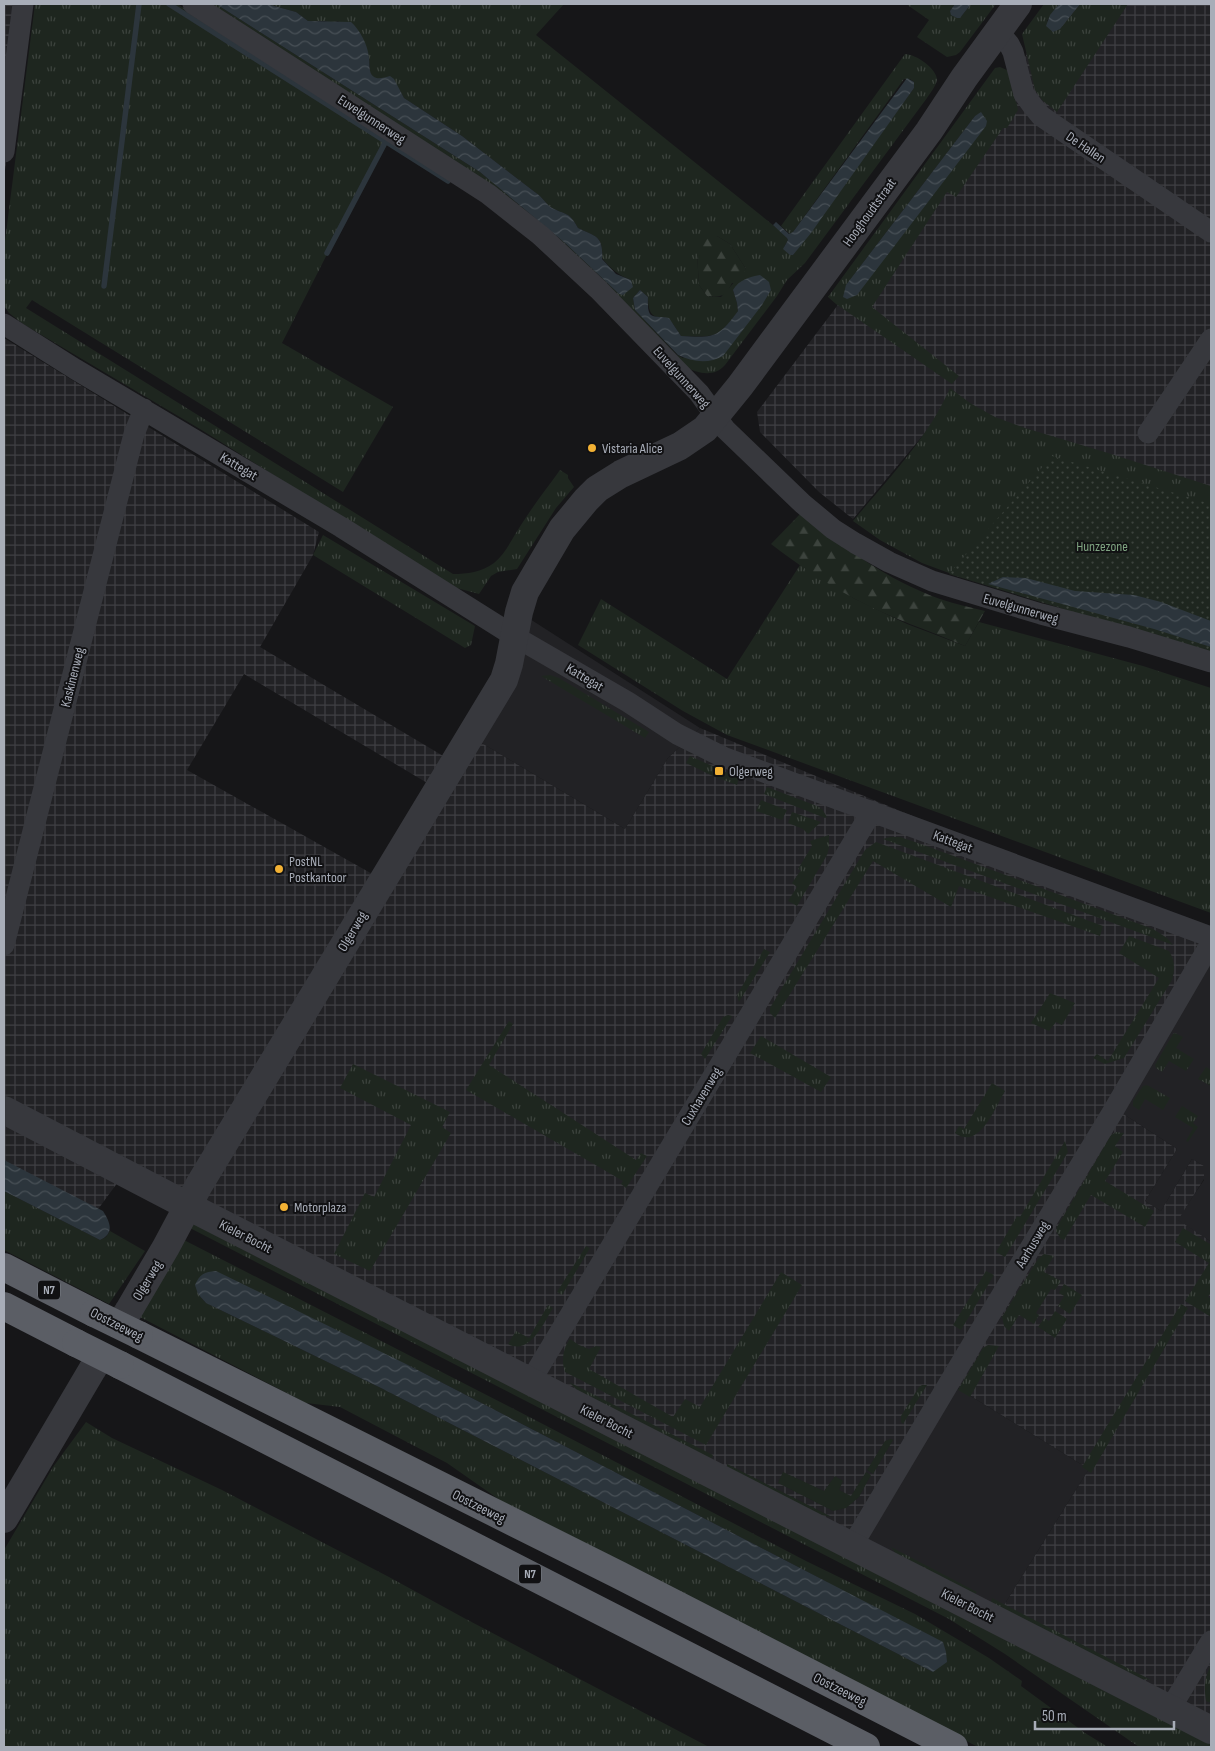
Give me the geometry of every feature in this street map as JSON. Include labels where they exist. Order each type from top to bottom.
[{"type":"highway","name":"Oostzeeweg","points":[[4,1266],[94,1313],[619,1575],[954,1747]]},
{"type":"highway","name":"N7","points":[[4,1306],[866,1747]]},
{"type":"street","points":[[4,152],[23,4]]},
{"type":"street","name":"Euvelgunnerweg","points":[[193,4],[480,189],[515,214],[570,261],[683,375],[704,398],[725,429],[803,504],[833,528],[889,562],[932,581],[1211,662]]},
{"type":"street","name":"Hooghoudtstraat","points":[[716,416],[929,131],[1018,4]]},
{"type":"street","name":"De Hallen","points":[[998,31],[1013,52],[1024,94],[1041,116],[1211,232]]},
{"type":"street","name":"Kattegat","points":[[4,324],[75,369],[341,527],[514,636],[698,745],[723,756],[1211,937]]},
{"type":"street","points":[[1148,433],[1211,339]]},
{"type":"street","name":"Kaskinenweg","points":[[4,945],[134,434],[144,409]]},
{"type":"street","name":"Olgerweg","points":[[129,1310],[199,1185],[504,680],[521,604],[530,582],[562,529],[597,489],[621,474],[691,440],[705,429],[716,416]]},
{"type":"street","name":"Cuxhavenweg","points":[[530,1382],[872,811]]},
{"type":"street","name":"Aarhusweg","points":[[852,1546],[982,1326],[1112,1113],[1211,943]]},
{"type":"street","name":"Kieler Bocht","points":[[4,1110],[530,1382],[1211,1730]]},
{"type":"street","points":[[4,1519],[92,1370]]},
{"type":"street","points":[[1170,1709],[1211,1641]]},
{"type":"shaded area","points":[[4,4],[26,4],[4,178]]},
{"type":"shaded area","points":[[1065,4],[1211,4],[1211,496],[1022,432],[955,397],[853,519],[819,492],[760,432],[757,412]]},
{"type":"shaded area","points":[[4,338],[319,532],[313,555],[260,647],[455,763],[470,736],[625,829],[668,758],[700,728],[1204,937],[1111,1106],[1177,1149],[1145,1201],[1161,1211],[1192,1159],[1204,1166],[1204,1179],[1178,1220],[1210,1241],[1211,1239],[1211,1739],[991,1626],[1089,1469],[948,1382],[846,1551],[132,1163],[93,1216],[4,1171]],"holes":[[[244,674],[439,790],[383,880],[187,770]]]},
{"type":"shaded area","points":[[519,612],[700,728],[668,758],[625,829],[470,736]]},
{"type":"shaded area","points":[[1211,940],[1210,1241],[1177,1220],[1204,1180],[1204,1166],[1192,1159],[1161,1211],[1145,1201],[1177,1149],[1111,1106]]},
{"type":"shaded area","points":[[948,1382],[1089,1469],[991,1626],[846,1551]]},
{"type":"green space","points":[[35,4],[177,4],[386,138],[282,343],[393,407],[343,492],[32,300],[26,308],[453,574],[469,573],[494,563],[506,550],[530,511],[560,470],[568,475],[574,487],[556,508],[517,569],[498,572],[491,576],[479,594],[453,587],[200,429],[23,324],[9,313],[4,306],[4,249]]},
{"type":"green space","points":[[205,4],[216,4],[480,172],[565,243],[619,294],[631,280],[615,271],[602,258],[601,245],[597,237],[578,228],[568,215],[549,206],[540,196],[462,136],[404,98],[400,91],[373,77],[370,72],[369,57],[338,21],[331,23],[308,21],[296,12],[267,4],[564,4],[536,35],[786,236],[788,240],[784,247],[793,255],[914,88],[914,82],[910,79],[904,79],[793,232],[790,234],[781,226],[905,54],[925,62],[936,75],[937,80],[927,98],[805,263],[787,280],[725,365],[716,372],[706,373],[684,367],[572,258]],"holes":[[[717,236],[730,244],[746,269],[721,297],[707,296],[699,285],[697,254]],[[640,290],[648,297],[649,309],[653,315],[664,317],[673,324],[681,336],[708,336],[725,327],[738,311],[733,290],[762,306],[683,358],[677,355],[635,310],[633,298]]]},
{"type":"green space","points":[[906,4],[955,4],[950,11],[960,18],[971,4],[996,4],[960,52],[947,57],[917,37],[929,20]]},
{"type":"green space","points":[[1044,4],[1059,4],[1047,21],[1060,29],[1080,4],[1128,4],[1057,112],[1042,100],[1035,90],[1022,34]]},
{"type":"green space","points":[[1000,67],[1009,71],[1018,110],[1007,128],[1003,128],[956,197],[947,192],[872,307],[959,376],[952,384],[828,297],[995,68]],"holes":[[[979,114],[846,285],[975,116]]]},
{"type":"green space","points":[[717,236],[730,244],[746,269],[737,284],[732,283],[725,294],[707,296],[699,285],[697,254],[702,239]]},
{"type":"green space","points":[[950,388],[970,403],[995,417],[1211,486],[1211,621],[988,584],[922,563],[880,540],[853,521],[919,441]]},
{"type":"green space","name":"Hunzezone","points":[[1052,456],[1211,504],[1211,654],[949,574]]},
{"type":"green space","points":[[802,512],[850,551],[902,582],[940,599],[985,611],[965,646],[868,606],[812,573],[771,544]]},
{"type":"green space","points":[[323,535],[475,626],[471,645],[465,648],[313,555]]},
{"type":"green space","points":[[800,565],[855,599],[907,624],[965,646],[979,622],[1143,666],[1211,688],[1211,913],[727,735],[683,711],[578,645],[601,599],[727,679]]},
{"type":"green space","points":[[550,675],[559,678],[649,732],[645,738],[541,676]]},
{"type":"green space","points":[[690,756],[739,778],[737,785],[686,763]]},
{"type":"green space","points":[[767,787],[817,806],[822,809],[827,817],[825,818],[764,794]]},
{"type":"green space","points":[[761,800],[787,810],[782,820],[756,811]]},
{"type":"green space","points":[[792,812],[821,822],[808,834],[803,829],[788,823]]},
{"type":"green space","points":[[829,835],[827,855],[797,906],[788,901],[797,887],[792,883],[801,870],[798,869],[812,846],[810,841]]},
{"type":"green space","points":[[900,837],[918,843],[1153,929],[1167,938],[1173,945],[883,839]]},
{"type":"green space","points":[[876,842],[1103,926],[1100,936],[959,886],[951,907],[873,861],[775,1018],[770,1013],[770,1008],[865,850]]},
{"type":"green space","points":[[1129,936],[1169,951],[1173,961],[1173,976],[1124,1058],[1105,1064],[1093,1058],[1097,1054],[1108,1061],[1159,978],[1119,953]]},
{"type":"green space","points":[[764,949],[770,952],[739,1002],[737,995]]},
{"type":"green space","points":[[1050,993],[1075,1003],[1062,1025],[1056,1022],[1049,1031],[1031,1023]]},
{"type":"green space","points":[[732,1016],[705,1059],[701,1054],[723,1017]]},
{"type":"green space","points":[[509,1021],[513,1024],[489,1065],[636,1160],[641,1153],[647,1156],[626,1188],[621,1184],[623,1181],[466,1090]]},
{"type":"green space","points":[[1175,1033],[1183,1037],[1176,1048],[1194,1059],[1186,1071],[1169,1061],[1162,1072],[1155,1065]]},
{"type":"green space","points":[[761,1036],[831,1077],[821,1092],[750,1053]]},
{"type":"green space","points":[[353,1064],[450,1112],[442,1127],[451,1133],[370,1271],[334,1254],[365,1193],[374,1197],[411,1125],[340,1088]]},
{"type":"green space","points":[[1206,1067],[1211,1070],[1211,1086],[1198,1079]]},
{"type":"green space","points":[[992,1083],[1005,1091],[991,1117],[979,1132],[972,1136],[964,1137],[955,1133],[959,1126],[964,1129]]},
{"type":"green space","points":[[1147,1085],[1170,1098],[1163,1110],[1145,1099],[1139,1110],[1133,1106],[1133,1101],[1143,1086]]},
{"type":"green space","points":[[1182,1106],[1198,1116],[1193,1123],[1198,1127],[1188,1142],[1186,1141],[1193,1128],[1175,1117]]},
{"type":"green space","points":[[1116,1132],[1124,1133],[1115,1146],[1123,1152],[1105,1181],[1154,1211],[1145,1227],[1091,1195],[1064,1240],[1060,1238],[1056,1231],[1057,1227],[1111,1135]]},
{"type":"green space","points":[[1065,1141],[1068,1152],[1005,1257],[996,1252],[1017,1216],[1020,1217]]},
{"type":"green space","points":[[4,1191],[100,1240],[106,1237],[110,1231],[145,1251],[109,1304],[4,1250]]},
{"type":"green space","points":[[198,1225],[1211,1745],[1211,1747],[1139,1747],[1005,1654],[949,1619],[188,1227]]},
{"type":"green space","points":[[1183,1228],[1210,1244],[1211,1241],[1211,1292],[1208,1297],[1211,1299],[1211,1317],[1185,1301],[1209,1263],[1175,1242]]},
{"type":"green space","points":[[182,1239],[806,1561],[915,1614],[989,1658],[1022,1681],[1021,1686],[1085,1733],[1108,1747],[978,1747],[507,1505],[447,1463],[340,1407],[306,1403],[138,1316]],"holes":[[[198,1294],[408,1365],[827,1582],[933,1672],[383,1389],[206,1303]]]},
{"type":"green space","points":[[586,1246],[590,1248],[562,1295],[557,1292]]},
{"type":"green space","points":[[1044,1254],[1054,1256],[1044,1272],[1061,1281],[1055,1290],[1051,1289],[1036,1313],[1039,1315],[1034,1324],[1019,1315],[1009,1331],[1004,1326],[1002,1317],[1038,1259]]},
{"type":"green space","points":[[986,1271],[994,1275],[961,1330],[953,1325]]},
{"type":"green space","points":[[781,1272],[802,1285],[706,1445],[565,1372],[563,1355],[570,1339],[589,1349],[596,1346],[601,1347],[589,1369],[673,1417],[685,1399],[700,1407]]},
{"type":"green space","points":[[1064,1284],[1082,1295],[1070,1314],[1058,1306],[1064,1296],[1059,1293]]},
{"type":"green space","points":[[1181,1304],[1188,1308],[1091,1473],[1082,1467]]},
{"type":"green space","points":[[548,1305],[553,1308],[541,1329],[530,1342],[516,1346],[508,1344],[516,1331],[529,1338]]},
{"type":"green space","points":[[1055,1311],[1067,1319],[1055,1338],[1038,1327],[1044,1318],[1049,1321]]},
{"type":"green space","points":[[988,1345],[999,1346],[970,1397],[958,1390],[983,1348]]},
{"type":"green space","points":[[569,1382],[713,1455],[710,1461],[582,1395]]},
{"type":"green space","points":[[922,1385],[927,1385],[903,1424],[901,1416]]},
{"type":"green space","points":[[86,1422],[112,1438],[222,1490],[389,1577],[709,1747],[4,1747],[4,1550],[53,1467]]},
{"type":"green space","points":[[893,1440],[873,1474],[867,1470],[885,1441]]},
{"type":"green space","points":[[727,1464],[832,1517],[816,1514],[727,1468]]},
{"type":"green space","points":[[783,1472],[824,1491],[835,1476],[843,1481],[839,1490],[851,1496],[866,1472],[871,1475],[859,1497],[846,1508],[833,1511],[778,1483]]},
{"type":"green space","points":[[891,1547],[977,1592],[974,1595],[896,1554]]},
{"type":"green space","points":[[992,1598],[1151,1680],[1141,1679],[991,1603]]},
{"type":"green space","points":[[1211,1666],[1211,1703],[1206,1701],[1205,1688],[1207,1674]]},
{"type":"water","points":[[216,4],[267,4],[296,12],[308,21],[351,22],[363,38],[368,53],[370,71],[374,77],[390,76],[394,79],[404,98],[462,136],[540,196],[549,206],[568,215],[578,228],[597,238],[601,245],[602,259],[616,274],[631,280],[633,287],[623,295],[619,294],[565,243],[480,172]]},
{"type":"water","points":[[955,4],[971,4],[960,18],[957,18],[951,15],[950,11]]},
{"type":"water","points":[[1059,4],[1080,4],[1060,29],[1053,32],[1046,26],[1050,15]]},
{"type":"water","points":[[907,78],[914,82],[914,88],[811,233],[793,255],[790,255],[783,249],[788,240],[787,238],[773,225],[776,222],[789,234],[793,232]]},
{"type":"water","points":[[981,112],[987,121],[986,126],[857,295],[847,299],[843,297],[846,285],[975,116]]},
{"type":"water","points":[[760,275],[769,282],[771,290],[762,305],[723,356],[718,359],[695,361],[678,355],[635,310],[633,298],[640,290],[648,297],[648,310],[650,313],[655,316],[669,318],[681,336],[708,336],[725,327],[738,311],[733,290],[735,287],[745,280]]},
{"type":"water","points":[[1003,577],[1026,578],[1075,591],[1134,595],[1161,602],[1211,621],[1211,647],[1154,629],[988,584]]},
{"type":"water","points":[[4,1160],[103,1211],[110,1227],[108,1234],[100,1240],[4,1191]]},
{"type":"water","points":[[216,1271],[408,1365],[943,1642],[947,1662],[933,1672],[383,1389],[206,1303],[198,1294],[195,1285],[203,1274]]},
{"type":"waterway","points":[[104,286],[139,4]]},
{"type":"waterway","points":[[169,4],[448,181]]},
{"type":"waterway","points":[[327,253],[386,141]]},
{"type":"tunnel","points":[[92,1370],[129,1310]]},
{"type":"place","name":"Vistaria Alice","points":[[592,448]]},
{"type":"place","name":"Olgerweg","points":[[719,771]]},
{"type":"place","name":"PostNL Postkantoor","points":[[279,869]]},
{"type":"place","name":"Motorplaza","points":[[284,1207]]}]
